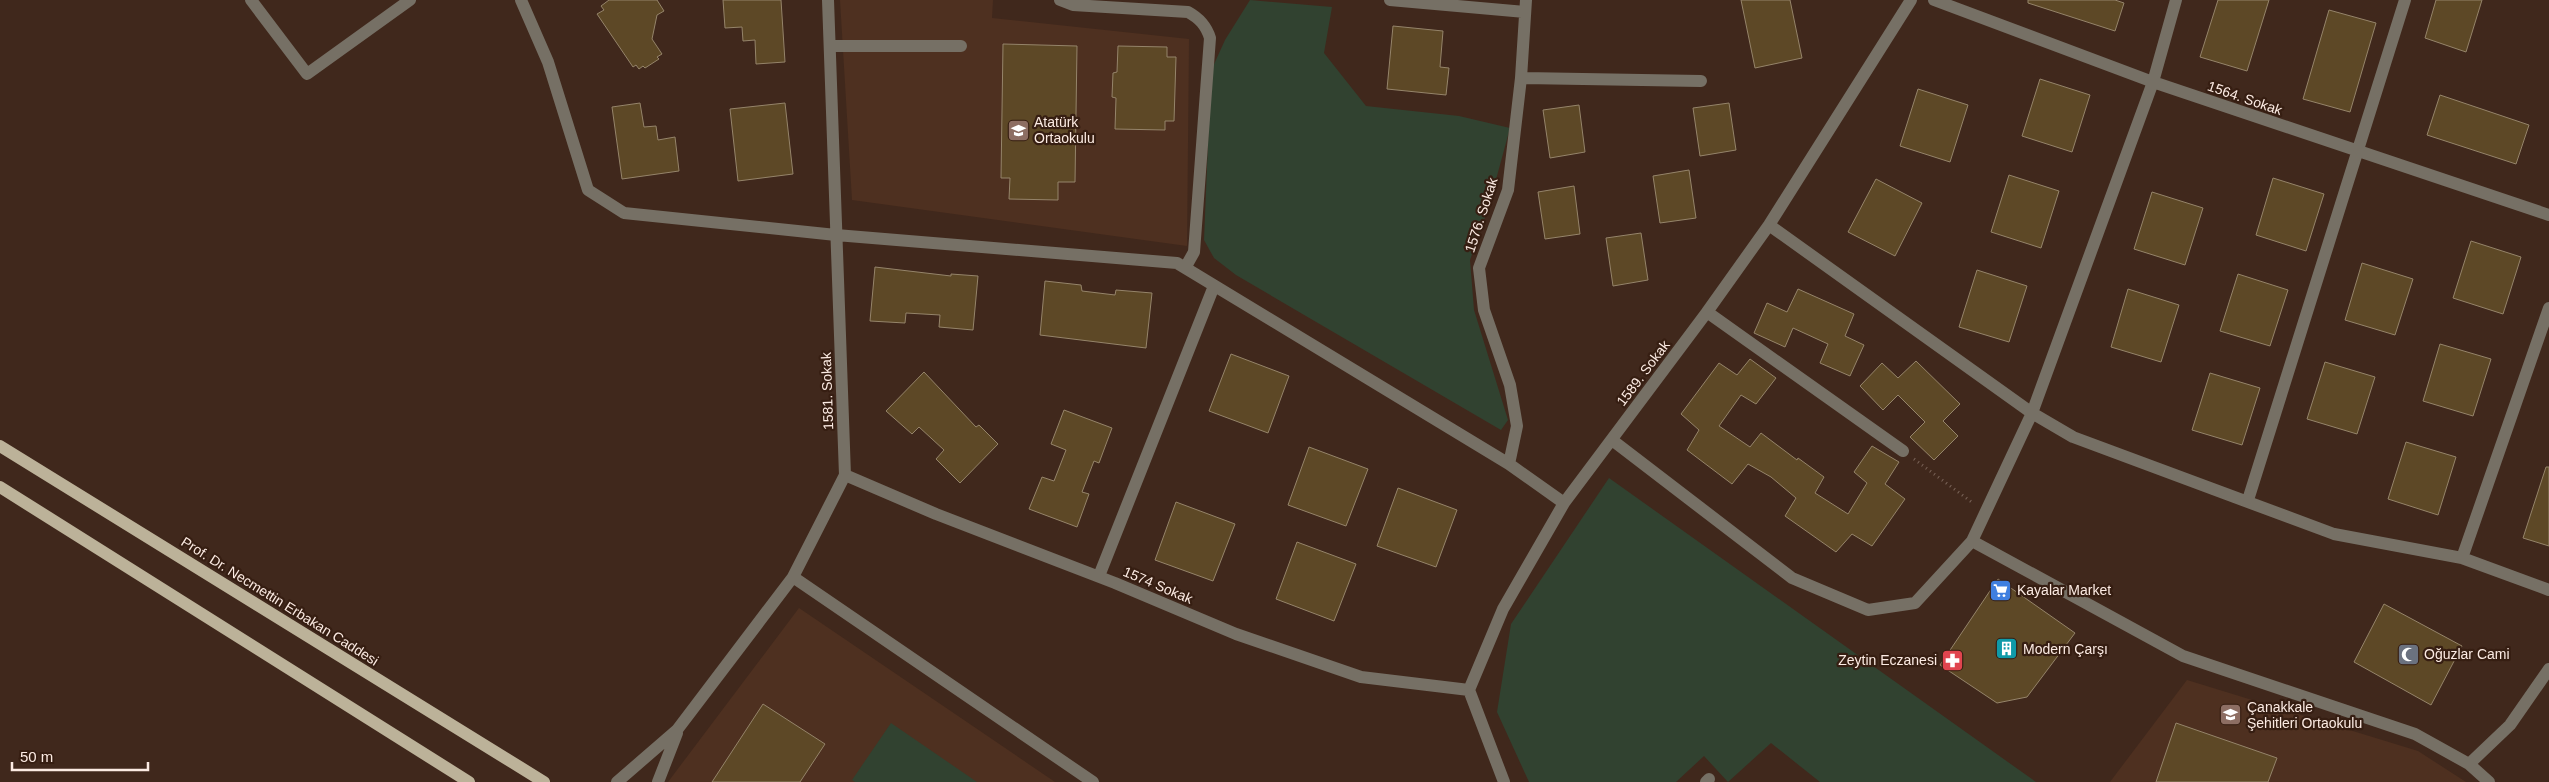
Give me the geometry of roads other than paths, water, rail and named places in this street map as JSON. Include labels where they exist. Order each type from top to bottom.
[{"type":"main road","name":"Prof. Dr. Necmettin Erbakan Caddesi","points":[[0,446],[544,782]]},
{"type":"main road","points":[[0,487],[469,782]]},
{"type":"street","points":[[252,0],[307,74],[410,0]]},
{"type":"street","points":[[521,0],[548,62],[588,190],[624,213],[836,235],[1176,263],[1510,464],[1564,503]]},
{"type":"street","name":"1581. Sokak","points":[[677,730],[792,577],[845,475],[828,0]]},
{"type":"street","points":[[1060,0],[1072,5],[1188,12],[1201,21],[1208,32],[1210,38],[1194,252],[1185,268]]},
{"type":"street","points":[[1390,0],[1526,6]]},
{"type":"street","name":"1589. Sokak","points":[[1469,690],[1503,609],[1564,503],[1707,312],[1769,225],[1911,0]]},
{"type":"street","name":"1564. Sokak","points":[[1934,0],[2153,82],[2358,153],[2549,215]]},
{"type":"street","points":[[1612,440],[1792,578],[1868,610],[1915,603],[1972,542],[2032,413],[2153,82],[2176,0]]},
{"type":"street","points":[[2248,500],[2405,0]]},
{"type":"street","name":"1576. Sokak","points":[[1510,464],[1517,426],[1510,386],[1484,310],[1479,268],[1508,190],[1522,78],[1526,6]]},
{"type":"street","points":[[831,46],[961,46]]},
{"type":"street","points":[[1522,78],[1702,81]]},
{"type":"street","points":[[1769,225],[2032,413],[2073,437],[2248,500],[2334,534],[2462,558],[2549,590]]},
{"type":"street","points":[[1099,576],[1214,286]]},
{"type":"street","points":[[2462,558],[2549,308]]},
{"type":"street","points":[[1707,312],[1903,451]]},
{"type":"street","name":"1574 Sokak","points":[[845,475],[936,514],[1099,576],[1236,634],[1361,677],[1469,690]]},
{"type":"street","points":[[1972,542],[2183,656],[2415,734],[2469,764],[2489,782]]},
{"type":"street","points":[[792,577],[1093,782]]},
{"type":"street","points":[[2469,764],[2510,725],[2549,669]]},
{"type":"street","points":[[1469,690],[1504,782]]},
{"type":"street","points":[[617,782],[677,730]]},
{"type":"street","points":[[658,782],[677,730]]},
{"type":"place","name":"Atatürk Ortaokulu","points":[[1018,130]]},
{"type":"place","name":"Kayalar Market","points":[[2001,590]]},
{"type":"place","name":"Modern Çarşı","points":[[2007,649]]},
{"type":"place","name":"Oğuzlar Cami","points":[[2408,654]]},
{"type":"place","name":"Zeytin Eczanesi","points":[[1953,660]]},
{"type":"place","name":"Çanakkale Şehitleri Ortaokulu","points":[[2231,715]]}]
